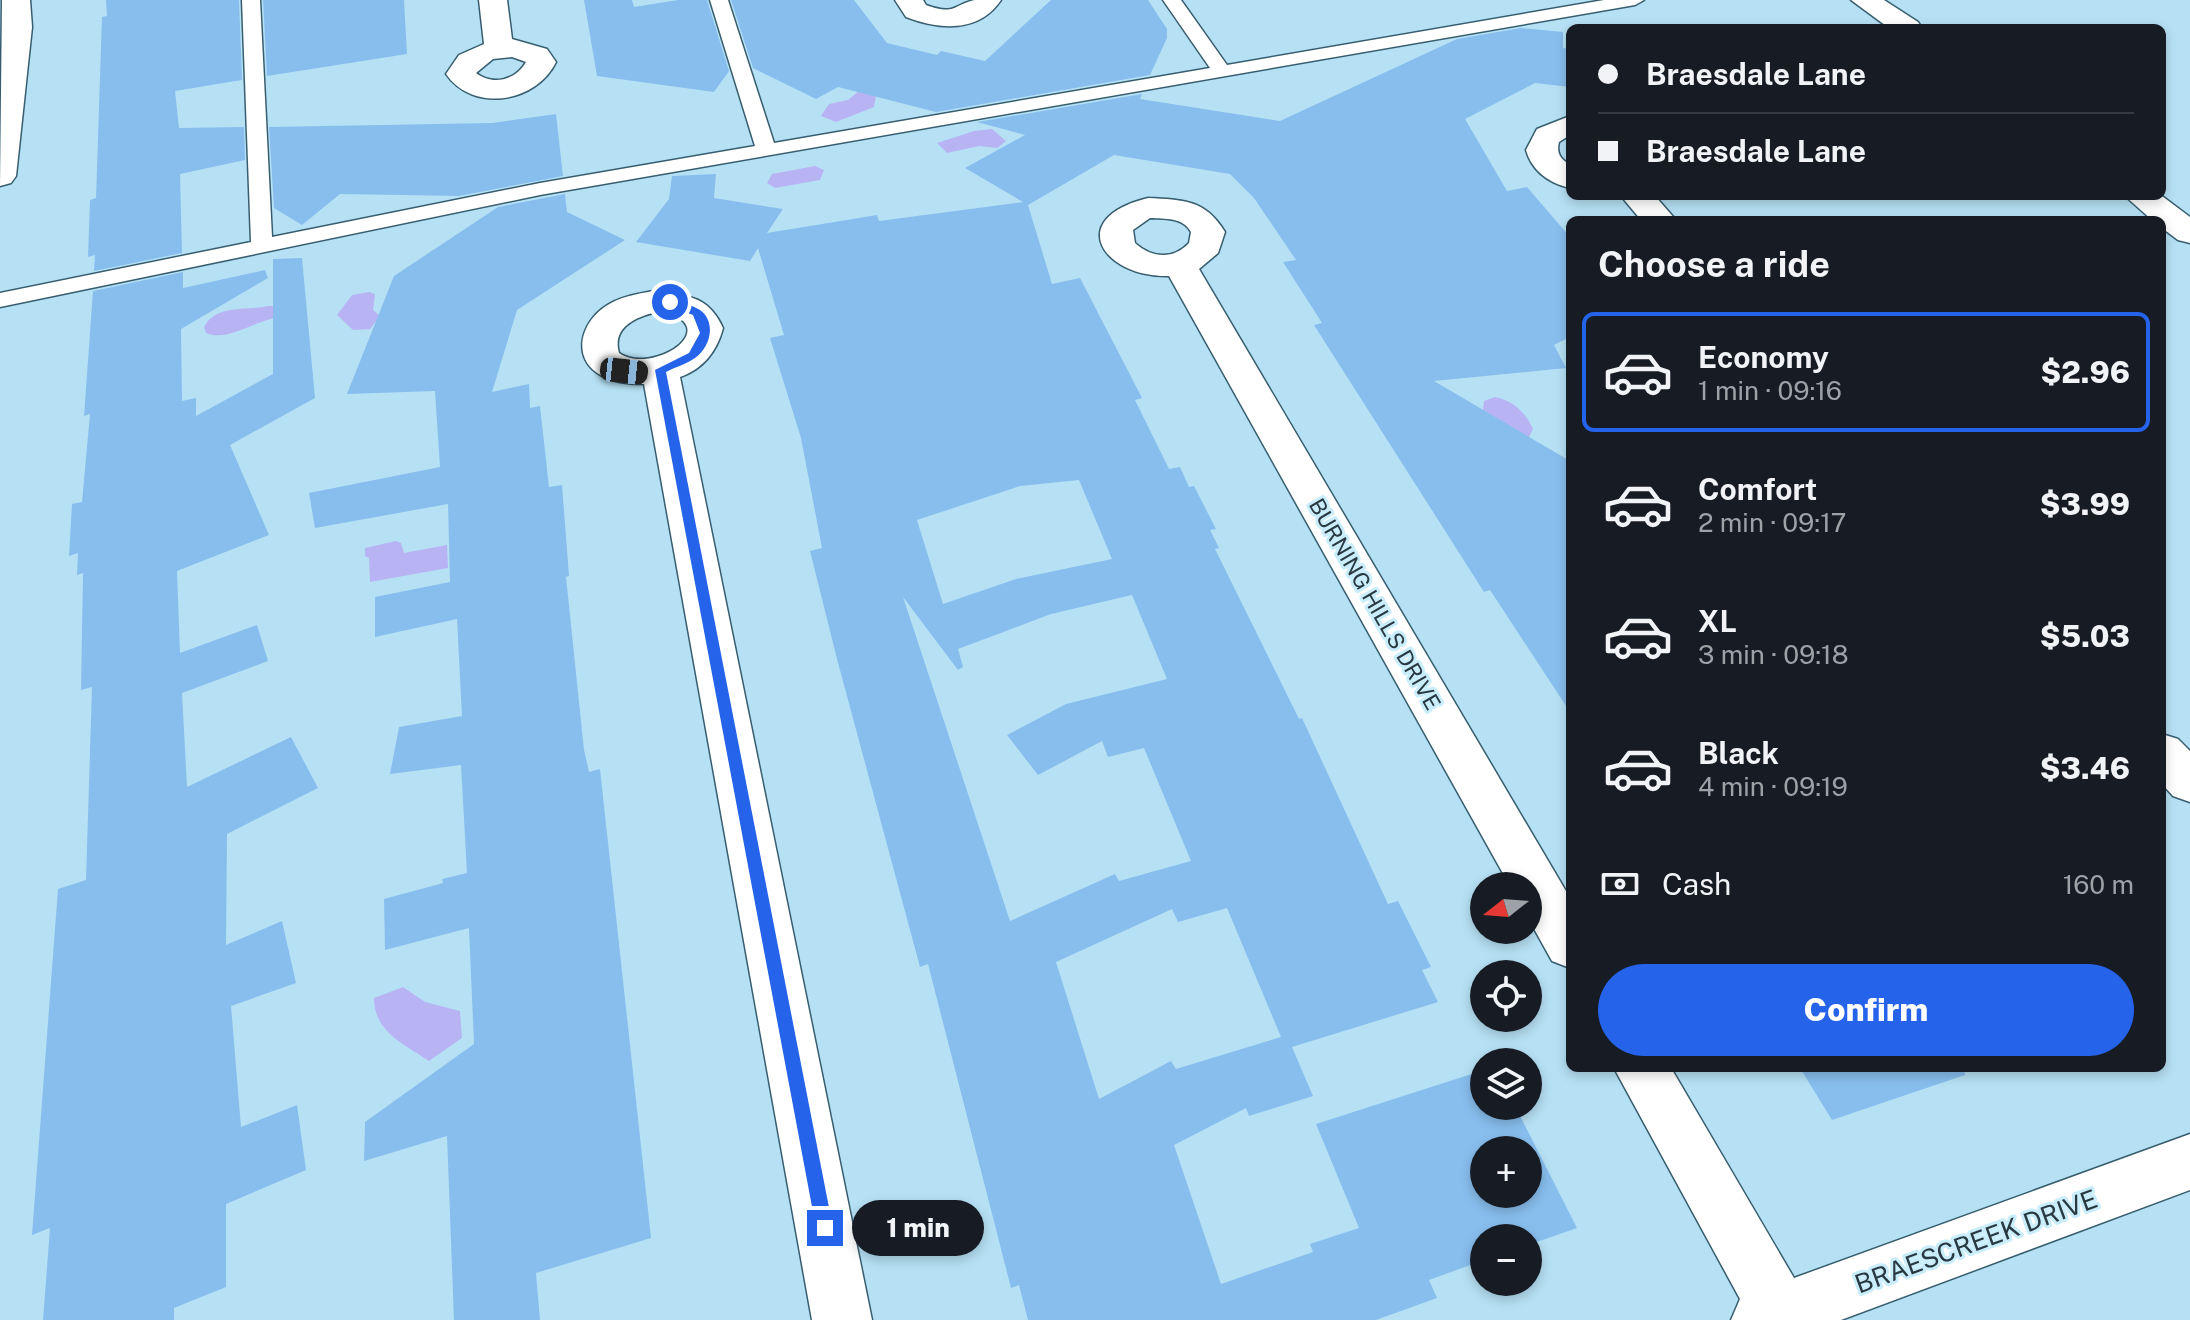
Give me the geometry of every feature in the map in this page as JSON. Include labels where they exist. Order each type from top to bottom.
[{"type":"street","points":[[0,176],[18,27],[16,0]]},
{"type":"street","points":[[493,0],[499,49]]},
{"type":"street","points":[[909,0],[916,11],[942,19],[971,14],[987,0]]},
{"type":"street","points":[[1865,0],[1902,24]]},
{"type":"street","points":[[1566,126],[1551,131],[1542,140],[1541,152],[1547,164],[1566,176]]},
{"type":"street","points":[[1641,200],[1655,216]]},
{"type":"street","points":[[2146,200],[2190,233]]},
{"type":"street","name":"BURNING HILLS DRIVE","points":[[1179,264],[1566,938]]},
{"type":"street","points":[[660,370],[842,1320]]},
{"type":"street","points":[[2166,757],[2190,782]]},
{"type":"street","points":[[1643,1072],[1776,1317]]},
{"type":"street","name":"BRAESCREEK DRIVE","points":[[1776,1317],[2190,1162]]},
{"type":"lane","points":[[251,0],[262,246]]},
{"type":"lane","points":[[719,0],[766,150]]},
{"type":"lane","points":[[1172,0],[1222,72]]},
{"type":"lane","points":[[0,300],[540,189],[1635,0]]},
{"type":"shaded area","points":[[859,91],[876,96],[874,107],[836,122],[821,116],[829,104],[848,100]]},
{"type":"shaded area","points":[[992,129],[1006,141],[997,148],[979,146],[947,153],[937,143],[974,131]]},
{"type":"shaded area","points":[[815,166],[824,170],[820,180],[775,188],[767,183],[772,174]]},
{"type":"shaded area","points":[[375,294],[373,310],[380,316],[370,329],[353,330],[337,315],[352,295]]},
{"type":"shaded area","points":[[276,306],[275,318],[223,335],[206,333],[204,327],[216,315]]},
{"type":"shaded area","points":[[1495,397],[1513,404],[1526,417],[1533,429],[1528,439],[1483,410],[1484,401]]},
{"type":"shaded area","points":[[396,541],[401,543],[404,553],[447,545],[448,568],[370,582],[369,558],[365,556],[365,548]]},
{"type":"shaded area","points":[[403,987],[425,1002],[460,1011],[462,1038],[429,1061],[392,1036],[375,1010],[374,998]]},
{"type":"building","points":[[106,0],[239,0],[242,80],[175,91],[179,128],[244,127],[245,160],[180,174],[182,253],[94,271],[95,255],[88,257],[90,200],[96,198],[102,17],[107,16]]},
{"type":"building","points":[[263,0],[404,0],[407,54],[267,76]]},
{"type":"building","points":[[584,0],[632,0],[634,7],[678,0],[707,0],[729,71],[714,92],[597,76]]},
{"type":"building","points":[[731,0],[854,0],[887,43],[937,55],[941,51],[985,61],[1051,0],[1148,0],[1167,29],[1167,38],[1150,75],[936,112],[838,87],[816,99],[753,68]]},
{"type":"building","points":[[1521,28],[1563,32],[1566,87],[1535,83],[1465,119],[1507,191],[1527,187],[1566,232],[1566,339],[1554,345],[1566,368],[1434,381],[1566,459],[1566,706],[1490,590],[1484,592],[1314,325],[1322,323],[1283,262],[1296,260],[1254,198],[1230,174],[1114,155],[1028,205],[1052,284],[1080,278],[1142,398],[1135,400],[1169,469],[1180,467],[1189,487],[1194,486],[1216,529],[1210,530],[1219,548],[1215,549],[1299,719],[1302,718],[1388,904],[1398,901],[1431,967],[1422,970],[1438,1002],[1292,1047],[1313,1096],[1249,1116],[1246,1108],[1174,1145],[1221,1284],[1313,1252],[1310,1244],[1359,1228],[1316,1124],[1470,1074],[1470,1120],[1522,1120],[1530,1136],[1470,1136],[1470,1208],[1542,1208],[1542,1159],[1577,1228],[1542,1240],[1542,1224],[1470,1224],[1470,1265],[1429,1280],[1437,1298],[1376,1320],[1028,1320],[1019,1285],[1011,1288],[928,964],[920,967],[837,659],[810,551],[822,548],[801,438],[770,338],[784,335],[758,248],[750,261],[636,242],[669,199],[672,176],[716,174],[714,198],[783,209],[767,233],[877,215],[879,221],[1023,202],[965,168],[1025,135],[977,122],[1142,94],[1140,99],[1280,121],[1457,39]],"holes":[[[1079,480],[1112,559],[1016,579],[943,604],[917,520],[1020,486]],[[1132,595],[1167,679],[1066,704],[1007,735],[1038,775],[1102,741],[1108,757],[1144,748],[1191,861],[1119,881],[1115,874],[1010,921],[903,597],[958,670],[963,667],[958,649],[1051,614]],[[1227,908],[1281,1037],[1176,1069],[1171,1061],[1099,1099],[1056,962],[1172,909],[1178,922]]]},
{"type":"building","points":[[556,114],[563,176],[459,196],[340,194],[302,225],[274,208],[269,127],[492,123]]},
{"type":"building","points":[[565,194],[567,212],[625,240],[517,310],[492,392],[529,384],[530,408],[540,406],[549,487],[562,485],[569,576],[566,577],[584,750],[589,772],[600,769],[651,1238],[536,1273],[540,1320],[454,1320],[447,1136],[364,1161],[365,1122],[474,1044],[469,928],[385,950],[384,899],[467,873],[461,765],[390,774],[399,727],[462,716],[457,619],[375,637],[375,597],[450,582],[448,504],[315,528],[309,493],[440,467],[435,391],[347,394],[394,276],[498,207]]},
{"type":"building","points":[[302,258],[315,398],[230,445],[269,535],[177,571],[180,653],[257,625],[268,661],[182,693],[187,787],[291,737],[318,788],[227,834],[226,945],[282,921],[296,983],[231,1006],[241,1127],[297,1105],[306,1170],[226,1204],[226,1287],[174,1308],[174,1320],[43,1320],[50,1228],[32,1235],[58,889],[86,880],[92,687],[81,690],[83,573],[77,575],[78,553],[69,556],[72,504],[82,502],[90,414],[84,416],[93,291],[183,272],[183,288],[265,270],[268,278],[181,329],[182,401],[196,398],[196,416],[273,374],[273,259]]},
{"type":"building","points":[[1802,1072],[1965,1072],[1965,1075],[1832,1120]]},
{"type":"route","points":[[670,302],[697,313],[704,322],[706,333],[702,345],[692,355],[660,370],[825,1228]]}]
